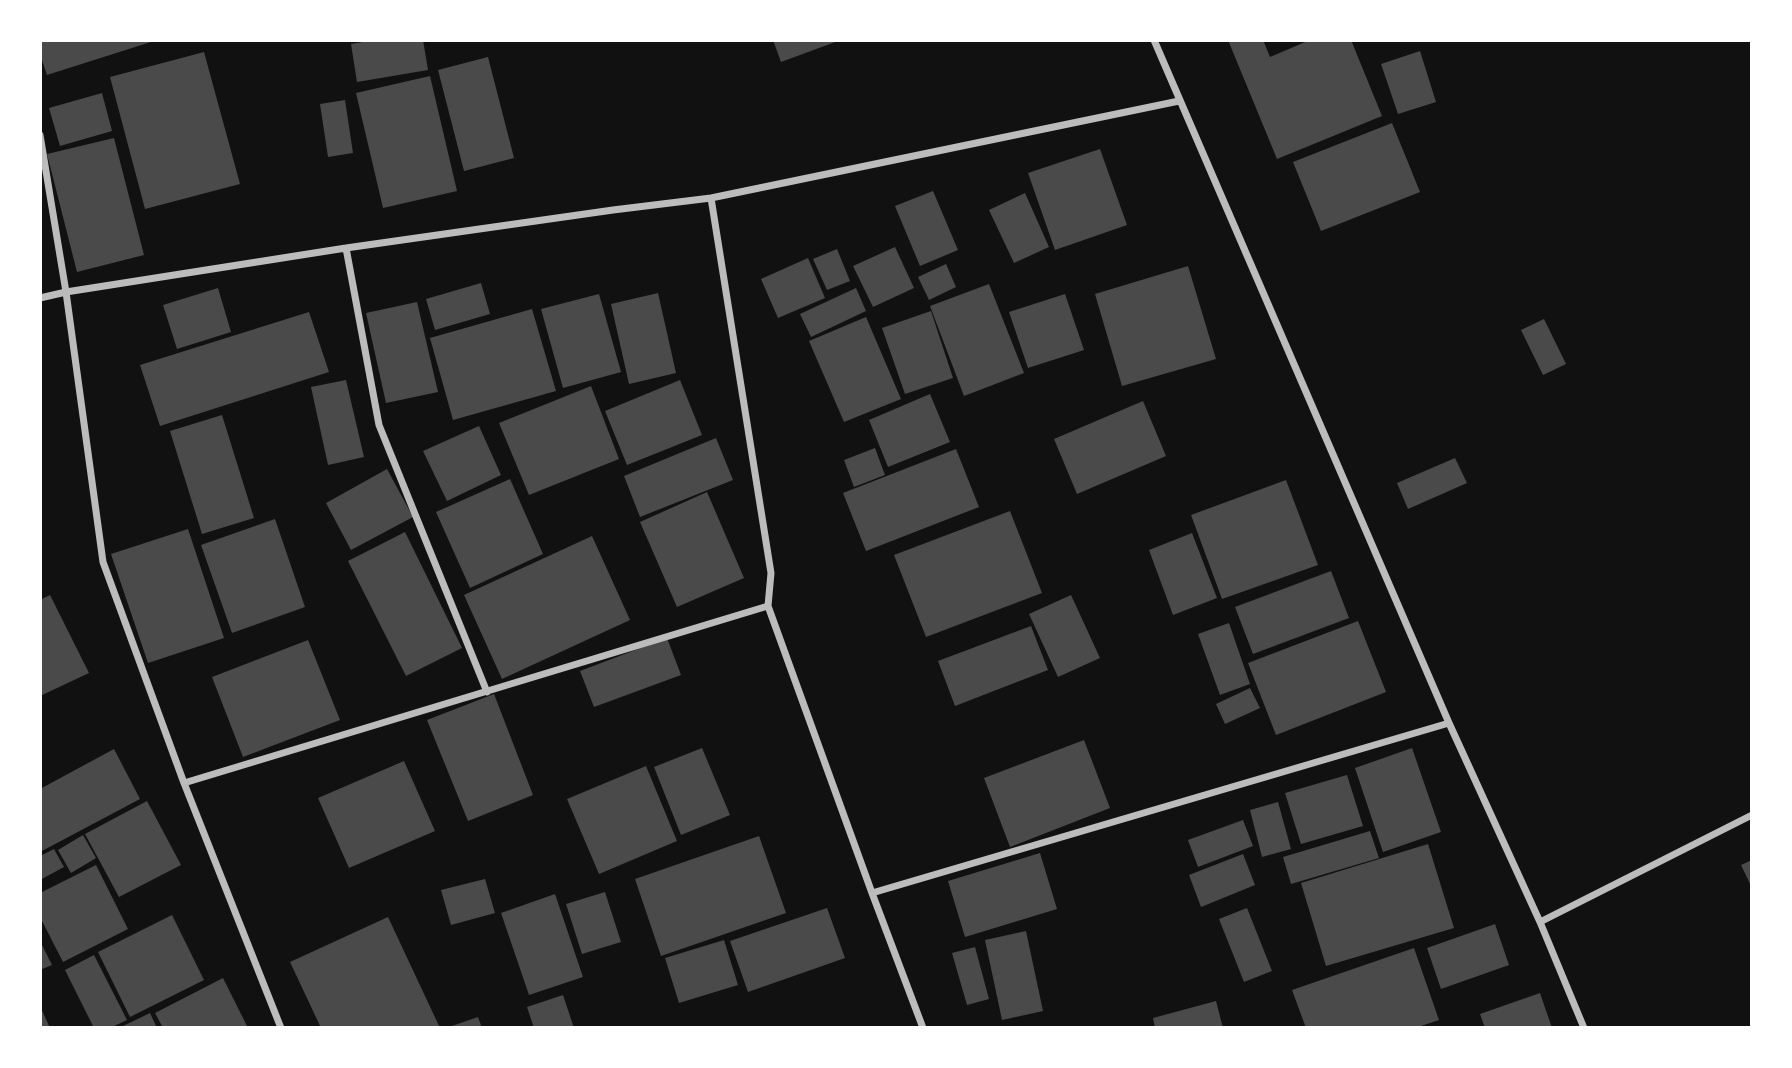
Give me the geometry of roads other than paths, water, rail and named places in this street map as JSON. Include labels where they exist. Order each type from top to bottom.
[{"type":"street","points":[[1154,40],[1584,1028]]},
{"type":"street","points":[[40,298],[346,248],[711,198],[1180,101]]},
{"type":"street","points":[[40,135],[66,292],[103,562],[184,783],[281,1028]]},
{"type":"street","points":[[711,198],[771,573],[768,606],[923,1028]]},
{"type":"street","points":[[346,248],[379,425],[487,692]]},
{"type":"street","points":[[184,783],[768,606]]},
{"type":"street","points":[[872,893],[1450,723]]},
{"type":"street","points":[[1540,922],[1752,815]]}]
